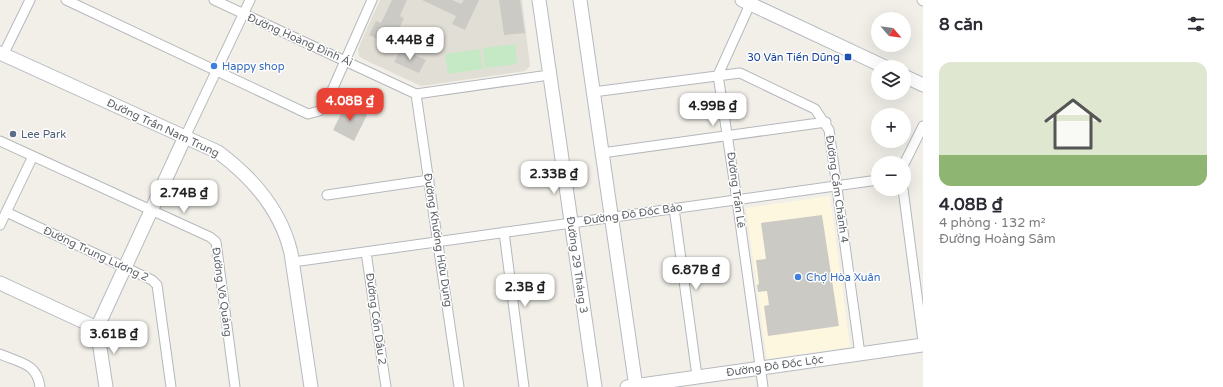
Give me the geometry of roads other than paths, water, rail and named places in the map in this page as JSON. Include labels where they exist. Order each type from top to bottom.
[{"type":"street","points":[[1,57],[30,0]]},
{"type":"street","points":[[66,0],[308,114],[319,111],[328,99],[372,0]]},
{"type":"street","name":"Đường Hoàng Đình Ái","points":[[214,0],[416,94]]},
{"type":"street","points":[[106,387],[97,328],[250,0]]},
{"type":"street","name":"Đường 29 Tháng 3","points":[[539,0],[595,387]]},
{"type":"street","points":[[580,0],[612,217],[633,387]]},
{"type":"street","points":[[718,75],[748,1],[871,60]]},
{"type":"street","name":"Đường Trần Nam Trung","points":[[1,57],[218,152],[238,167],[254,183],[269,201],[287,234],[293,262],[311,387]]},
{"type":"street","name":"Đường Cẩm Chánh 4","points":[[594,92],[740,73],[815,109],[826,122],[829,130],[860,354]]},
{"type":"street","points":[[416,94],[550,75]]},
{"type":"street","name":"Đường Trần Lê","points":[[718,75],[738,200],[763,387]]},
{"type":"street","points":[[911,79],[923,85]]},
{"type":"street","name":"Đường Khương Hữu Dụng","points":[[416,94],[459,387]]},
{"type":"street","points":[[602,153],[826,122]]},
{"type":"street","points":[[908,156],[923,126]]},
{"type":"street","name":"Đường Võ Quảng","points":[[0,141],[216,242],[235,387]]},
{"type":"street","points":[[0,226],[33,156]]},
{"type":"street","points":[[327,195],[429,180]]},
{"type":"street","name":"Đường Đô Đốc Bảo","points":[[293,262],[871,181]]},
{"type":"street","points":[[904,196],[923,341]]},
{"type":"street","points":[[674,208],[697,376]]},
{"type":"street","name":"Đường Trung Lương 2","points":[[6,212],[152,280],[157,285],[172,387]]},
{"type":"street","points":[[504,232],[524,387]]},
{"type":"street","name":"Đường Cồn Dầu 2","points":[[366,252],[386,387]]},
{"type":"street","points":[[0,283],[97,328]]},
{"type":"street","name":"Đường Đô Đốc Lộc","points":[[633,387],[697,376],[923,345]]},
{"type":"street","points":[[0,354],[35,370],[39,377],[40,387]]},
{"type":"place","name":"30 Văn Tiến Dũng","points":[[848,57]]},
{"type":"place","name":"Happy shop","points":[[214,66]]},
{"type":"place","name":"Lee Park","points":[[13,134]]},
{"type":"place","name":"Chợ Hòa Xuân","points":[[798,277]]}]
